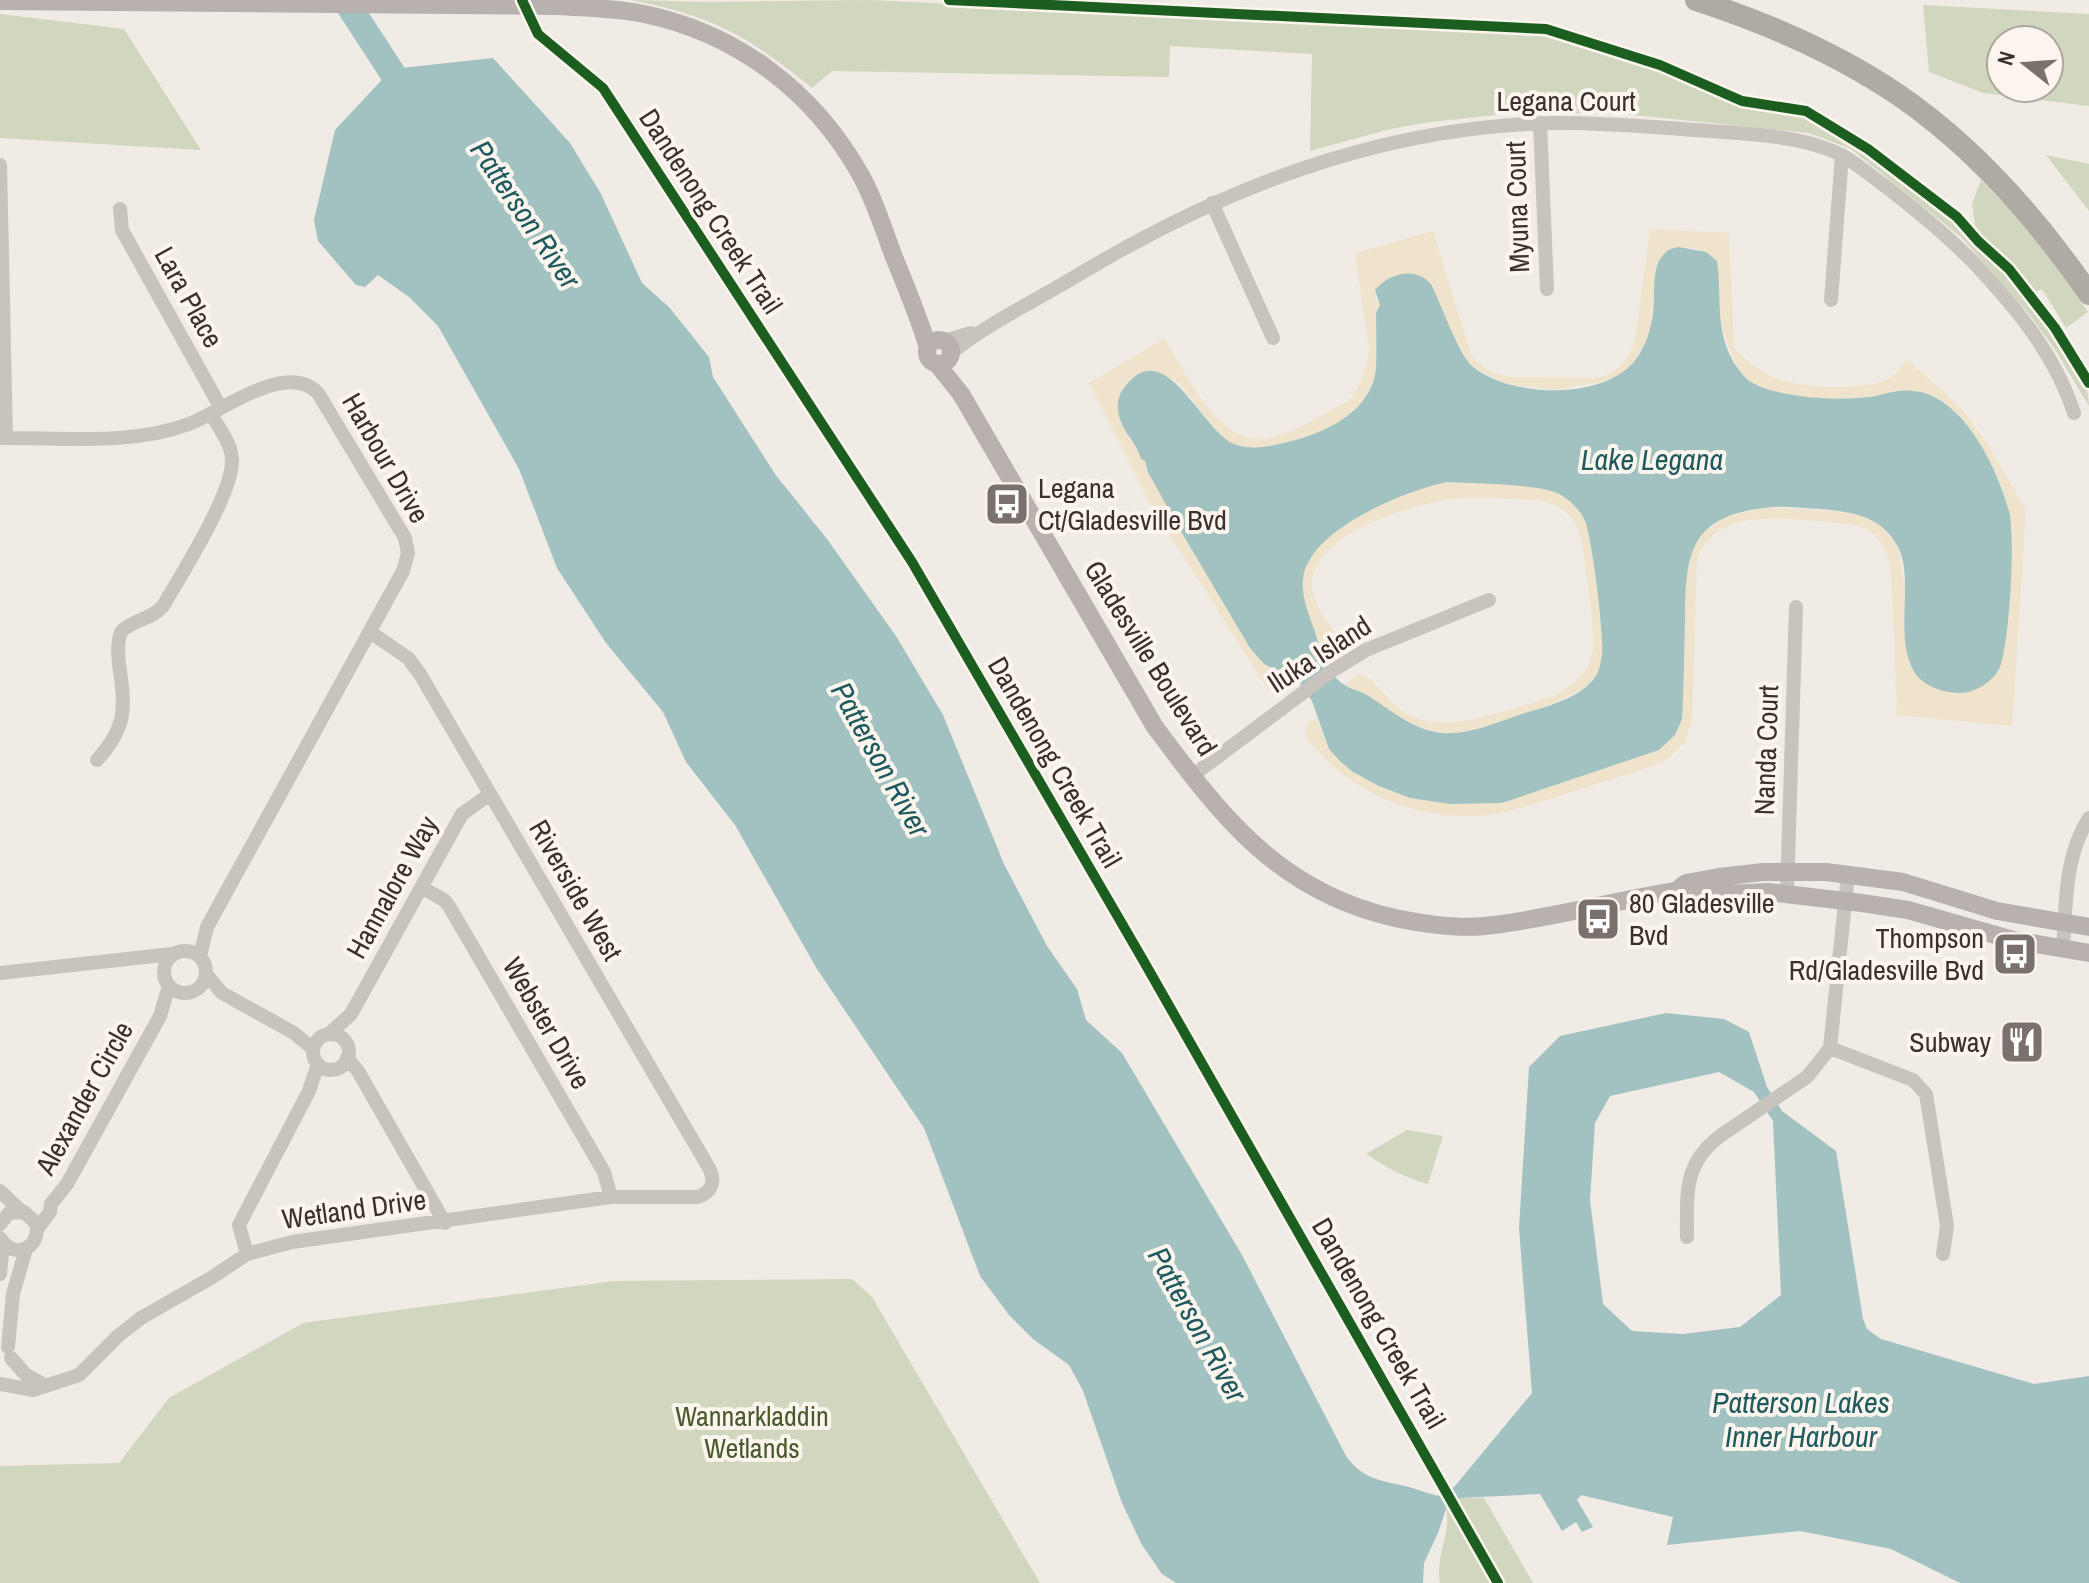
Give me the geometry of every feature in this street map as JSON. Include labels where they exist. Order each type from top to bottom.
[{"type":"highway","points":[[1696,0],[1802,40],[1900,96],[1975,158],[2045,231],[2089,294]]},
{"type":"main road","name":"Gladesville Boulevard","points":[[0,1],[558,6],[642,14],[678,23],[712,34],[765,65],[813,108],[849,155],[873,201],[917,311],[959,379],[961,394],[1155,727],[1192,776],[1248,840],[1278,866],[1312,887],[1375,913],[1412,921],[1483,926],[1676,891],[1686,883],[1750,873],[1848,874],[1922,886],[1997,911],[2089,927]]},
{"type":"main road","name":"Gladesville Boulevard","points":[[1676,891],[1685,896],[1739,892],[1787,893],[1908,910],[2013,940],[2089,953]]},
{"type":"street","name":"Legana Court","points":[[942,351],[1137,239],[1212,203],[1305,165],[1362,149],[1451,131],[1540,123],[1613,124],[1750,135],[1813,144],[1842,155],[1946,233],[1990,280],[2046,350],[2063,381],[2074,413]]},
{"type":"street","name":"Myuna Court","points":[[1540,123],[1547,289]]},
{"type":"street","points":[[1831,300],[1842,155]]},
{"type":"street","points":[[0,165],[3,438]]},
{"type":"street","points":[[1212,203],[1273,338]]},
{"type":"street","name":"Lara Place","points":[[97,760],[115,738],[123,719],[118,650],[121,632],[130,624],[154,615],[163,606],[222,497],[232,460],[216,411],[122,230],[120,209]]},
{"type":"street","name":"Harbour Drive","points":[[3,438],[148,434],[171,430],[256,390],[301,383],[318,393],[405,538],[408,548],[403,571],[207,927],[200,956]]},
{"type":"street","name":"Iluka Island","points":[[1192,776],[1332,671],[1366,650],[1489,600]]},
{"type":"street","name":"Nanda Court","points":[[1787,893],[1796,607]]},
{"type":"street","name":"Riverside West","points":[[370,632],[408,658],[415,667],[709,1168],[713,1177],[709,1191]]},
{"type":"street","name":"Hannalore Way","points":[[247,1254],[239,1225],[309,1091],[323,1054],[351,1014],[462,814],[490,794]]},
{"type":"street","points":[[2063,949],[2072,860],[2079,836],[2089,818]]},
{"type":"street","points":[[1687,1237],[1690,1175],[1696,1159],[1706,1146],[1807,1077],[1830,1048],[1848,874]]},
{"type":"street","name":"Webster Drive","points":[[421,887],[449,906],[604,1172],[611,1197]]},
{"type":"street","name":"Harbour Drive","points":[[177,952],[207,927]]},
{"type":"street","points":[[177,952],[167,960],[177,986]]},
{"type":"street","points":[[0,973],[177,952],[200,956],[206,974],[222,993],[294,1033],[340,1067],[347,1058],[445,1223]]},
{"type":"street","points":[[137,959],[177,986],[222,993]]},
{"type":"street","points":[[177,986],[206,974]]},
{"type":"street","name":"Alexander Circle","points":[[26,1249],[35,1241],[38,1228],[50,1212],[51,1204],[67,1184],[177,986]]},
{"type":"street","name":"Hannalore Way","points":[[347,1058],[345,1042],[351,1014]]},
{"type":"street","points":[[323,1054],[336,1035],[345,1042]]},
{"type":"street","points":[[1830,1048],[1913,1080],[1926,1094],[1947,1226],[1943,1254]]},
{"type":"street","points":[[323,1054],[367,1088]]},
{"type":"street","points":[[0,1191],[33,1218],[38,1228]]},
{"type":"street","name":"Wetland Drive","points":[[0,1384],[21,1390],[79,1375],[141,1318],[247,1254],[292,1242],[445,1223],[611,1197],[698,1197],[709,1191]]},
{"type":"street","name":"Alexander Circle","points":[[0,1224],[9,1213],[51,1204]]},
{"type":"street","points":[[0,1375],[7,1369],[6,1348],[13,1294],[26,1249],[16,1251],[2,1241]]},
{"type":"street","points":[[0,1274],[2,1241]]},
{"type":"street","points":[[6,1348],[27,1376],[46,1386]]},
{"type":"green space","points":[[631,0],[869,0],[1539,31],[1665,70],[1752,108],[1801,113],[1817,118],[1963,227],[1978,246],[1972,204],[1981,180],[2030,230],[2088,312],[2066,328],[2042,289],[2023,296],[2074,362],[2082,377],[2089,406],[2054,348],[2028,313],[1962,238],[1851,149],[1809,133],[1623,114],[1524,112],[1390,129],[1310,151],[1312,54],[1170,46],[1169,77],[832,71],[812,88],[728,30],[685,13]]},
{"type":"green space","points":[[1923,5],[2089,14],[2089,106],[2065,103],[2065,24],[1985,24],[1983,93],[1929,72]]},
{"type":"green space","points":[[0,14],[124,29],[201,150],[0,138]]},
{"type":"green space","points":[[2046,155],[2089,164],[2089,211]]},
{"type":"green space","points":[[1407,1130],[1443,1136],[1428,1184],[1396,1172],[1366,1154]]},
{"type":"green space","name":"Wannarkladdin Wetlands","points":[[852,1279],[872,1297],[1040,1583],[0,1583],[0,1466],[119,1463],[169,1398],[303,1323],[614,1281]]},
{"type":"green space","points":[[1460,1498],[1484,1498],[1533,1583],[1440,1583],[1447,1525],[1446,1506]]},
{"type":"sand","points":[[1650,229],[1729,233],[1734,348],[1768,375],[1794,383],[1848,387],[1890,378],[1907,359],[1962,409],[1990,448],[2026,510],[2012,726],[1897,715],[1891,570],[1883,546],[1871,532],[1842,523],[1783,518],[1748,520],[1718,532],[1706,543],[1697,559],[1692,720],[1685,742],[1667,759],[1648,768],[1493,814],[1440,814],[1388,800],[1342,773],[1322,755],[1305,735],[1309,722],[1317,719],[1329,749],[1353,772],[1410,798],[1450,804],[1502,803],[1659,750],[1675,735],[1682,719],[1686,578],[1692,548],[1703,533],[1723,518],[1766,507],[1865,515],[1884,527],[1899,550],[1903,577],[1964,693],[1991,677],[2003,658],[2012,558],[2010,513],[1999,479],[1965,423],[1936,397],[1921,392],[1815,399],[1786,396],[1760,387],[1741,372],[1726,341],[1717,261],[1698,249],[1679,247],[1656,271],[1650,329],[1645,345],[1626,372],[1610,380],[1555,390],[1506,384],[1470,365],[1409,273],[1390,278],[1375,297],[1380,305],[1376,313],[1376,368],[1366,397],[1344,418],[1317,433],[1268,446],[1241,446],[1214,430],[1179,383],[1167,376],[1135,375],[1122,389],[1129,439],[1139,449],[1141,459],[1145,461],[1176,523],[1250,648],[1264,664],[1280,672],[1269,691],[1151,505],[1089,383],[1164,339],[1204,403],[1231,430],[1246,437],[1263,439],[1294,429],[1347,402],[1363,377],[1369,348],[1355,253],[1433,231],[1471,355],[1480,364],[1511,377],[1598,378],[1622,365],[1635,341]]},
{"type":"sand","points":[[1447,482],[1539,488],[1561,495],[1575,507],[1585,522],[1591,547],[1602,645],[1602,658],[1595,678],[1570,696],[1481,728],[1449,733],[1420,727],[1344,686],[1360,674],[1372,680],[1402,711],[1419,719],[1457,722],[1554,696],[1572,684],[1590,662],[1593,632],[1582,542],[1577,526],[1568,514],[1555,505],[1539,500],[1452,499],[1390,515],[1346,536],[1329,550],[1317,566],[1312,584],[1318,606],[1339,638],[1336,651],[1328,655],[1322,652],[1302,595],[1304,571],[1311,556],[1337,530],[1400,497]]},
{"type":"water","name":"Patterson Lakes Inner Harbour","points":[[493,58],[570,143],[601,194],[642,283],[669,307],[709,357],[713,377],[775,474],[827,539],[896,636],[943,715],[1004,864],[1047,946],[1077,989],[1086,1020],[1122,1053],[1242,1255],[1346,1456],[1353,1464],[1374,1478],[1441,1496],[1455,1486],[1532,1393],[1519,1228],[1529,1067],[1560,1036],[1666,1013],[1724,1019],[1749,1032],[1767,1087],[1782,1111],[1836,1151],[1867,1329],[1881,1339],[2034,1384],[2089,1376],[2089,1583],[1960,1583],[1891,1549],[1800,1531],[1667,1545],[1673,1517],[1581,1495],[1577,1500],[1593,1527],[1582,1532],[1576,1522],[1562,1531],[1540,1494],[1460,1498],[1447,1506],[1424,1563],[1423,1583],[1176,1583],[1162,1574],[1142,1545],[1122,1503],[1083,1391],[1069,1365],[1033,1339],[1009,1315],[980,1276],[924,1128],[817,969],[735,825],[686,762],[663,712],[606,643],[557,568],[519,469],[438,326],[409,297],[378,275],[365,287],[356,285],[318,241],[314,220],[335,130],[392,69]],"holes":[[[1719,1072],[1754,1092],[1773,1121],[1781,1295],[1740,1327],[1683,1334],[1632,1331],[1603,1304],[1590,1200],[1595,1123],[1610,1096]]]},
{"type":"water","name":"Lake Legana","points":[[1679,247],[1706,252],[1717,261],[1723,333],[1733,361],[1751,382],[1766,389],[1804,397],[1858,398],[1913,391],[1931,395],[1962,419],[1987,455],[2004,494],[2011,524],[2009,614],[2003,655],[1997,672],[1978,688],[1960,693],[1938,689],[1919,678],[1906,649],[1903,563],[1899,549],[1885,529],[1856,514],[1832,510],[1764,508],[1720,520],[1706,530],[1697,542],[1687,575],[1682,719],[1675,735],[1659,750],[1502,803],[1450,804],[1410,798],[1353,772],[1329,749],[1312,701],[1299,682],[1264,664],[1250,648],[1123,426],[1118,407],[1123,389],[1142,372],[1157,372],[1184,392],[1222,436],[1241,446],[1268,446],[1317,433],[1344,418],[1366,397],[1376,368],[1376,313],[1380,305],[1375,290],[1387,279],[1402,274],[1417,275],[1431,284],[1467,360],[1488,377],[1532,389],[1581,388],[1622,373],[1640,354],[1651,325],[1658,264],[1669,250]],"holes":[[[1447,482],[1538,488],[1565,497],[1572,503],[1585,521],[1591,546],[1602,653],[1594,678],[1585,688],[1568,698],[1478,729],[1440,733],[1408,722],[1337,679],[1325,660],[1308,613],[1303,579],[1309,561],[1339,529],[1384,504]]]},
{"type":"waterway","name":"Patterson River","points":[[345,0],[408,97]]},
{"type":"cycle path","name":"Dandenong Creek Trail","points":[[522,0],[538,34],[603,88],[912,562],[1498,1583]]},
{"type":"cycle path","points":[[949,0],[1546,29],[1660,65],[1742,101],[1806,111],[1868,149],[1957,217],[2009,269],[2055,328],[2089,383]]},
{"type":"place","name":"Legana Ct/Gladesville Bvd","points":[[1007,504]]},
{"type":"place","name":"80 Gladesville Bvd","points":[[1598,919]]},
{"type":"place","name":"Thompson Rd/Gladesville Bvd","points":[[2015,954]]},
{"type":"place","name":"Subway","points":[[2022,1042]]}]
